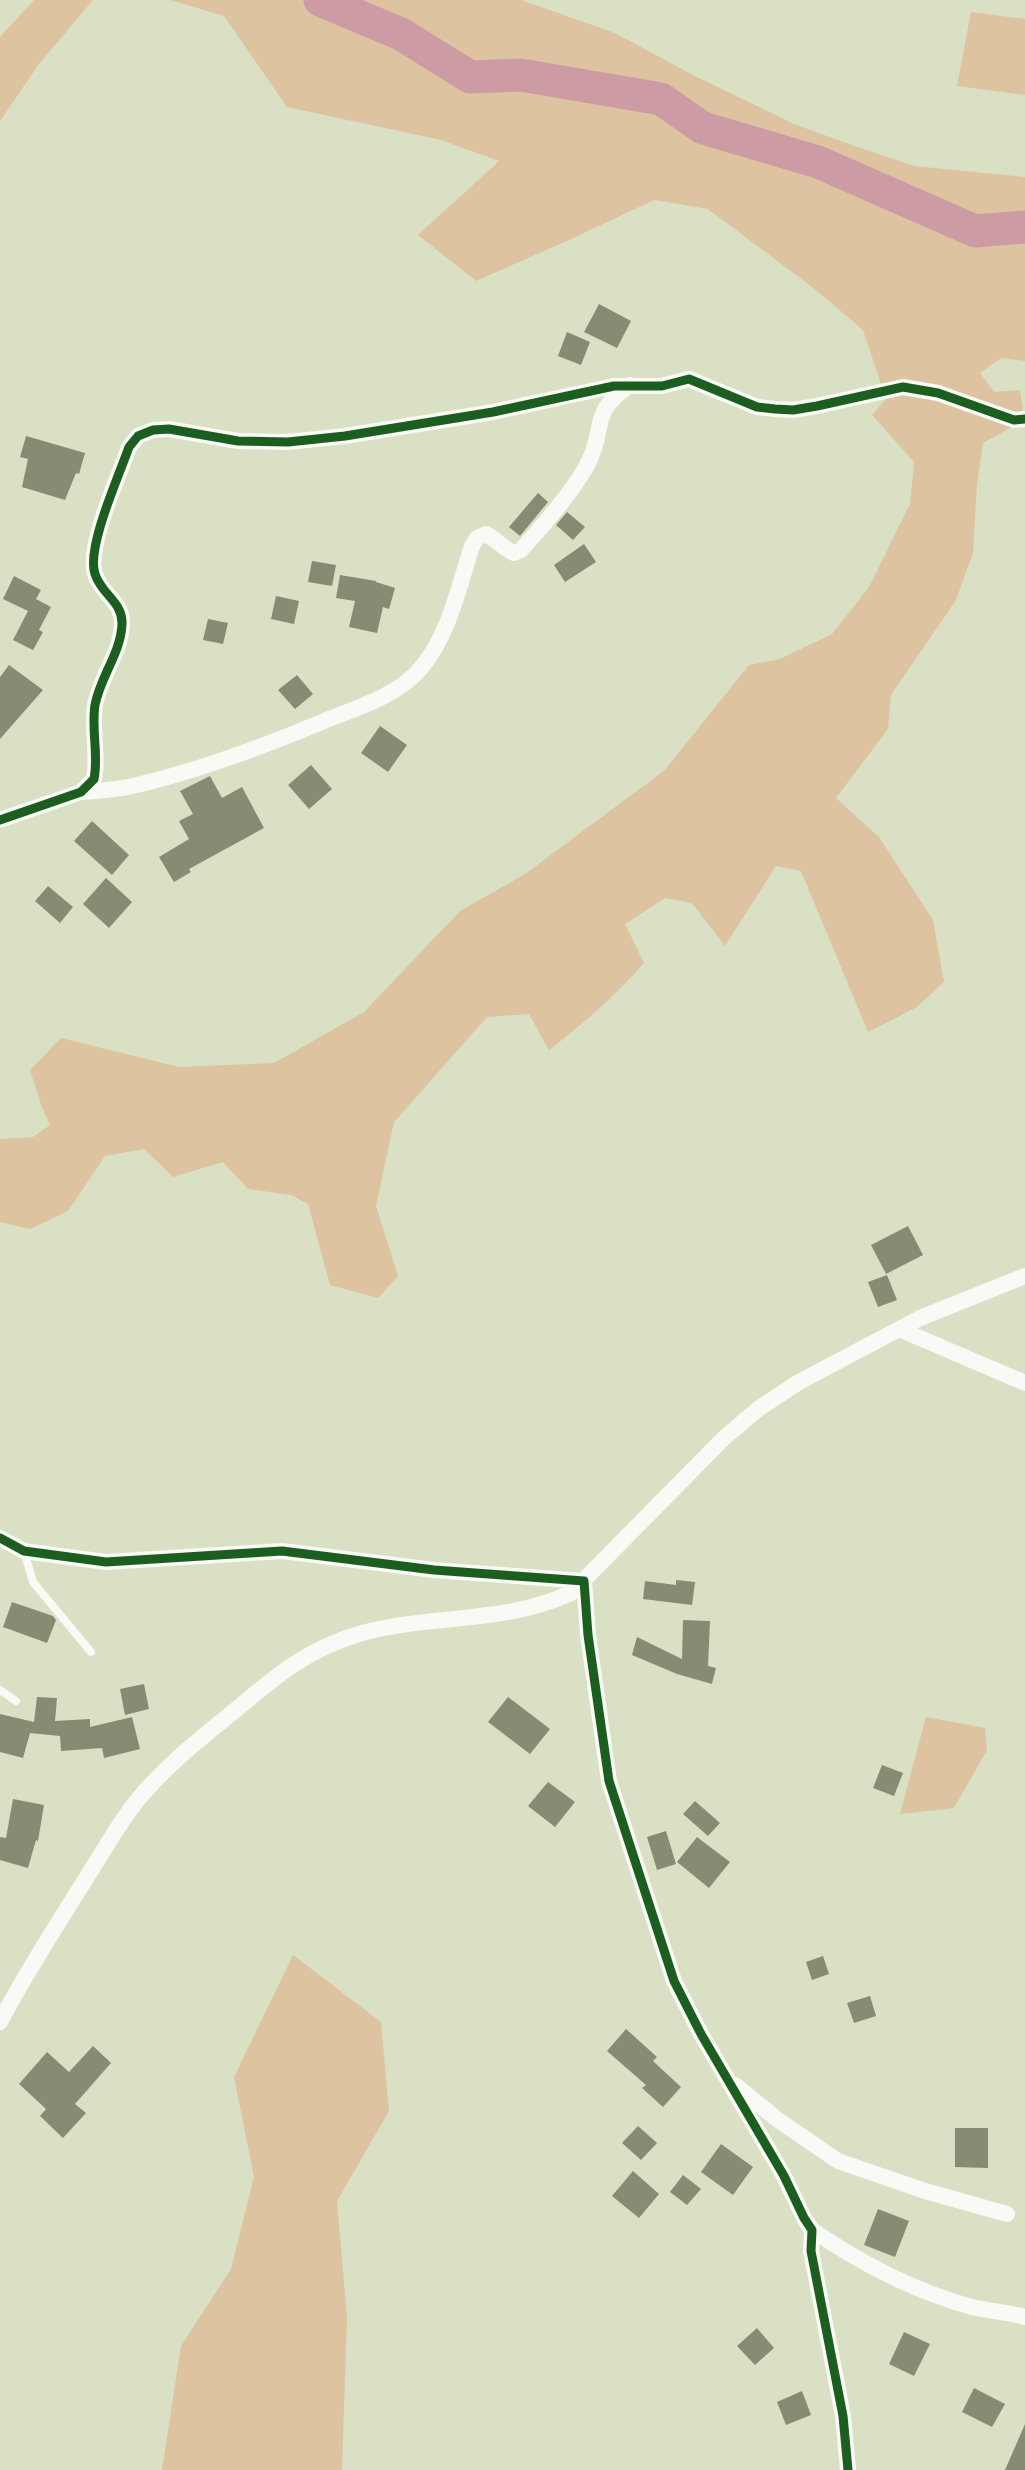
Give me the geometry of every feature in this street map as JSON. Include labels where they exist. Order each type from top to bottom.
[{"type":"street","points":[[81,792],[94,779],[95,704],[116,650],[122,624],[122,614],[99,583],[92,564],[96,542],[129,447],[138,436],[153,430],[169,429],[238,440],[288,442],[345,436],[493,412],[614,386],[662,386],[689,379],[757,407],[793,410],[903,387],[938,393],[1014,420],[1025,419]]},
{"type":"street","points":[[0,820],[81,792],[126,788],[267,745],[364,705],[400,686],[421,669],[435,647],[477,538],[486,534],[514,553],[521,550],[590,460],[599,420],[606,405],[630,385]]},
{"type":"street","points":[[0,2022],[43,1945],[124,1817],[144,1792],[168,1767],[282,1671],[313,1652],[359,1634],[541,1605],[571,1592],[724,1438],[758,1409],[799,1382],[899,1329],[940,1309],[1025,1276]]},
{"type":"street","points":[[899,1329],[1025,1383]]},
{"type":"street","points":[[0,1538],[24,1551],[106,1562],[282,1551],[434,1570],[584,1581]]},
{"type":"street","points":[[584,1581],[588,1635],[609,1781],[674,1981],[701,2035],[812,2230],[849,2256],[915,2288],[975,2308],[1002,2310],[1025,2317]]},
{"type":"street","points":[[728,2079],[778,2120],[838,2161],[925,2191],[1007,2214]]},
{"type":"street","points":[[812,2230],[811,2252],[843,2416],[848,2470]]},
{"type":"lane","points":[[24,1551],[33,1582],[91,1652]]},
{"type":"lane","points":[[0,1690],[16,1701]]},
{"type":"shaded area","points":[[34,0],[93,0],[39,64],[0,121],[0,37]]},
{"type":"shaded area","points":[[170,0],[521,0],[615,33],[794,124],[846,143],[914,166],[1025,177],[1025,361],[1001,358],[980,373],[994,392],[1020,390],[1023,408],[1019,423],[983,443],[977,485],[973,553],[956,600],[891,695],[888,729],[836,798],[879,837],[933,920],[944,982],[917,1007],[868,1032],[801,871],[776,866],[725,946],[692,903],[665,898],[625,924],[644,963],[574,1030],[549,1050],[529,1014],[487,1017],[394,1122],[376,1206],[398,1276],[378,1298],[330,1285],[308,1204],[291,1195],[248,1189],[223,1162],[173,1177],[144,1149],[105,1156],[68,1211],[30,1229],[0,1222],[0,1139],[33,1137],[50,1125],[30,1070],[61,1038],[179,1067],[274,1063],[364,1012],[460,911],[525,874],[665,770],[749,665],[780,659],[832,634],[869,587],[910,504],[914,462],[872,415],[886,399],[863,330],[816,290],[708,209],[654,200],[476,281],[418,235],[499,161],[441,140],[287,107],[224,16]]},
{"type":"shaded area","points":[[971,12],[1025,19],[1025,95],[957,86]]},
{"type":"shaded area","points":[[926,1717],[985,1728],[987,1750],[954,1808],[900,1814]]},
{"type":"shaded area","points":[[293,1955],[381,2022],[389,2111],[337,2201],[347,2318],[342,2470],[162,2470],[181,2346],[231,2269],[254,2177],[234,2077]]},
{"type":"building","points":[[599,304],[631,321],[617,348],[584,332]]},
{"type":"building","points":[[567,332],[590,342],[581,365],[558,356]]},
{"type":"building","points":[[26,436],[85,453],[79,474],[76,473],[65,500],[22,487],[28,459],[20,457]]},
{"type":"building","points":[[538,493],[548,502],[520,536],[509,527]]},
{"type":"building","points":[[567,512],[585,527],[573,540],[556,525]]},
{"type":"building","points":[[584,544],[596,562],[565,582],[554,565]]},
{"type":"building","points":[[312,561],[336,565],[332,586],[308,582]]},
{"type":"building","points":[[340,575],[376,581],[395,588],[389,609],[383,607],[377,633],[349,627],[355,601],[336,598]]},
{"type":"building","points":[[14,576],[41,590],[36,599],[51,607],[39,630],[43,632],[33,650],[13,640],[28,611],[3,599]]},
{"type":"building","points":[[276,596],[299,601],[294,624],[271,619]]},
{"type":"building","points":[[208,619],[228,623],[223,644],[203,640]]},
{"type":"building","points":[[9,665],[43,690],[0,739],[0,677]]},
{"type":"building","points":[[297,675],[313,694],[295,709],[278,690]]},
{"type":"building","points":[[380,726],[407,745],[388,772],[361,753]]},
{"type":"building","points":[[311,765],[332,789],[309,809],[288,785]]},
{"type":"building","points":[[210,776],[222,798],[242,787],[264,828],[189,869],[191,872],[174,882],[159,857],[189,839],[179,821],[193,814],[180,791]]},
{"type":"building","points":[[92,821],[129,855],[112,875],[74,841]]},
{"type":"building","points":[[106,878],[132,902],[109,928],[83,904]]},
{"type":"building","points":[[48,886],[73,907],[60,923],[35,901]]},
{"type":"building","points":[[908,1226],[923,1255],[886,1274],[871,1245]]},
{"type":"building","points":[[887,1275],[897,1300],[878,1307],[868,1282]]},
{"type":"building","points":[[676,1580],[695,1582],[692,1605],[643,1599],[645,1581],[676,1585]]},
{"type":"building","points":[[12,1602],[53,1616],[56,1620],[47,1643],[3,1627]]},
{"type":"building","points":[[683,1620],[710,1621],[708,1666],[716,1668],[712,1684],[677,1674],[632,1655],[637,1637],[682,1659]]},
{"type":"building","points":[[144,1684],[149,1709],[125,1715],[120,1689]]},
{"type":"building","points":[[37,1697],[57,1698],[55,1721],[90,1719],[90,1727],[132,1717],[140,1749],[104,1758],[102,1748],[61,1751],[60,1736],[30,1733],[23,1758],[0,1752],[0,1714],[34,1722]]},
{"type":"building","points":[[508,1697],[550,1729],[530,1754],[488,1722]]},
{"type":"building","points":[[882,1765],[903,1773],[894,1796],[873,1788]]},
{"type":"building","points":[[548,1782],[575,1802],[555,1827],[528,1806]]},
{"type":"building","points":[[13,1799],[44,1805],[38,1841],[36,1840],[28,1868],[0,1860],[0,1837],[6,1838]]},
{"type":"building","points":[[695,1801],[720,1823],[708,1836],[683,1814]]},
{"type":"building","points":[[666,1831],[676,1864],[657,1870],[647,1837]]},
{"type":"building","points":[[697,1837],[730,1862],[709,1888],[677,1862]]},
{"type":"building","points":[[823,1956],[829,1974],[812,1980],[806,1962]]},
{"type":"building","points":[[870,1996],[876,2016],[854,2023],[847,2003]]},
{"type":"building","points":[[626,2029],[657,2057],[653,2061],[681,2087],[663,2107],[642,2088],[646,2085],[607,2051]]},
{"type":"building","points":[[93,2046],[111,2063],[75,2104],[86,2113],[63,2138],[40,2116],[46,2109],[19,2084],[47,2052],[69,2072]]},
{"type":"building","points":[[638,2126],[657,2143],[641,2160],[622,2143]]},
{"type":"building","points":[[955,2128],[988,2128],[988,2168],[955,2167]]},
{"type":"building","points":[[721,2144],[753,2167],[733,2195],[701,2172]]},
{"type":"building","points":[[633,2171],[659,2194],[639,2218],[612,2196]]},
{"type":"building","points":[[683,2175],[701,2189],[687,2205],[670,2192]]},
{"type":"building","points":[[878,2209],[909,2221],[895,2257],[864,2245]]},
{"type":"building","points":[[757,2328],[774,2348],[755,2365],[737,2346]]},
{"type":"building","points":[[904,2332],[930,2344],[914,2376],[889,2364]]},
{"type":"building","points":[[974,2388],[1005,2404],[992,2427],[962,2412]]},
{"type":"building","points":[[802,2391],[811,2415],[786,2425],[777,2402]]},
{"type":"building","points":[[1025,2424],[1025,2470],[1005,2470]]},
{"type":"waterway","points":[[320,0],[401,34],[470,77],[521,75],[661,99],[703,128],[818,162],[975,231],[1025,227]]},
{"type":"cycle path","points":[[0,820],[81,792],[94,779],[95,705],[118,645],[122,624],[119,610],[95,574],[95,547],[129,447],[138,436],[153,430],[169,429],[238,441],[288,442],[345,436],[493,412],[614,386],[662,386],[689,379],[757,407],[793,410],[903,387],[938,393],[1014,420],[1025,419]]},
{"type":"cycle path","points":[[0,1538],[24,1551],[106,1562],[282,1551],[434,1570],[584,1581],[588,1635],[609,1781],[674,1981],[812,2230],[811,2251],[843,2416],[848,2470]]}]
